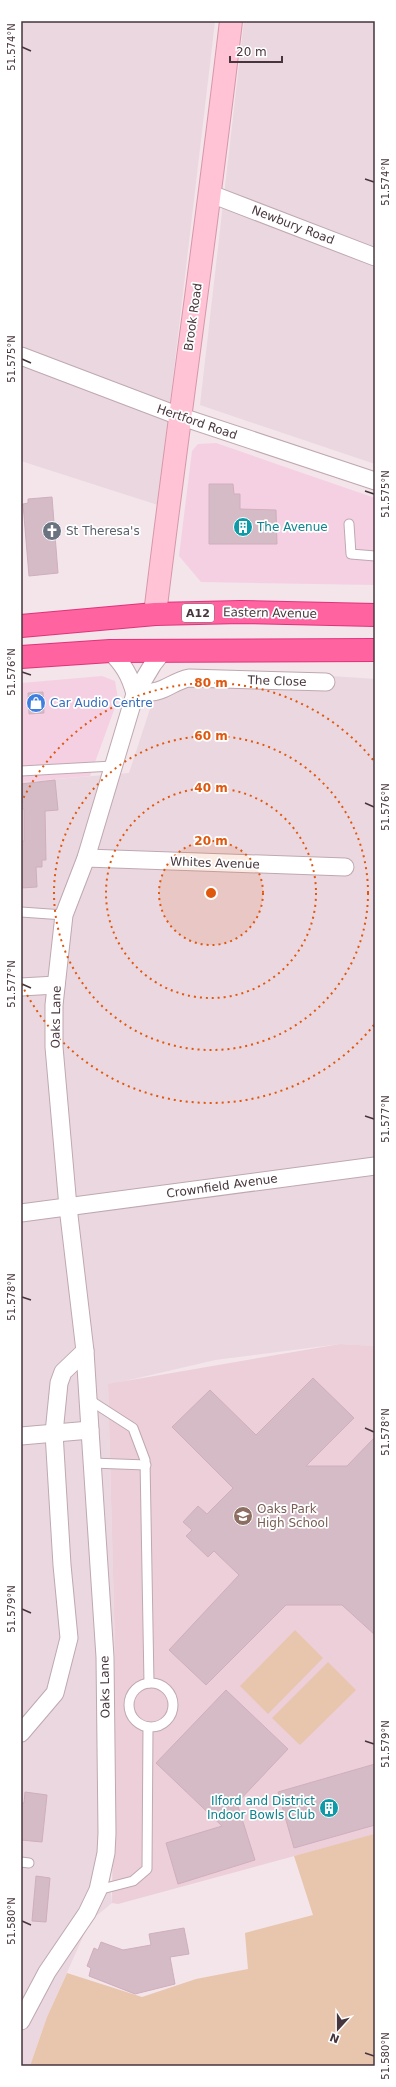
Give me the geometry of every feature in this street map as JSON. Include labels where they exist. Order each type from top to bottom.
[{"type":"highway","name":"Eastern Avenue","points":[[21,626],[155,614],[241,612],[375,615]]},
{"type":"highway","points":[[21,657],[110,651],[375,650]]},
{"type":"street","name":"Brook Road","points":[[155,614],[179,416],[211,194],[231,21]]},
{"type":"street","name":"Newbury Road","points":[[211,194],[375,257]]},
{"type":"street","name":"Hertford Road","points":[[21,356],[179,416],[375,481]]},
{"type":"street","name":"Oaks Lane","points":[[21,2021],[25,1999],[47,1972],[87,1913],[98,1890],[106,1853],[107,1833],[105,1657],[85,1351],[68,1207],[54,1047],[56,985],[64,915],[86,858],[135,694],[153,664],[164,650]]},
{"type":"street","points":[[110,651],[122,663],[131,677],[135,694]]},
{"type":"street","name":"The Close","points":[[135,694],[164,689],[177,681],[189,678],[326,682]]},
{"type":"street","name":"Whites Avenue","points":[[86,858],[345,868]]},
{"type":"street","points":[[21,987],[56,985]]},
{"type":"street","name":"Crownfield Avenue","points":[[21,1213],[375,1166]]},
{"type":"street","points":[[21,1733],[55,1693],[69,1638],[62,1566],[54,1433],[59,1383],[64,1372],[85,1351]]},
{"type":"street","points":[[21,1436],[90,1430]]},
{"type":"lane","points":[[349,524],[351,554],[375,556]]},
{"type":"lane","points":[[21,771],[113,766]]},
{"type":"lane","points":[[21,912],[64,915]]},
{"type":"lane","points":[[88,1399],[133,1428],[146,1465],[149,1683]]},
{"type":"lane","points":[[92,1463],[146,1465]]},
{"type":"lane","points":[[149,1683],[163,1687],[172,1698],[173,1706],[168,1719],[162,1724],[148,1727],[136,1720],[132,1715],[130,1701],[137,1689],[149,1683]]},
{"type":"lane","points":[[98,1890],[133,1881],[147,1869],[148,1727]]},
{"type":"shaded area","points":[[21,21],[215,21],[158,505],[21,461]]},
{"type":"shaded area","points":[[244,21],[375,21],[375,464],[200,405]]},
{"type":"shaded area","points":[[216,443],[375,498],[375,585],[201,582],[179,556],[192,451],[198,444]]},
{"type":"shaded area","points":[[177,673],[302,674],[375,679],[375,1346],[340,1344],[215,1360],[108,1385],[115,1648],[109,1873],[112,1903],[90,1921],[47,2017],[30,2066],[21,2066],[21,782],[129,773],[154,697]]},
{"type":"shaded area","points":[[102,676],[115,681],[118,699],[90,776],[21,782],[21,683]]},
{"type":"shaded area","name":"Oaks Park High School","points":[[340,1344],[375,1346],[375,1834],[118,1904],[112,1903],[115,1648],[108,1384]]},
{"type":"shaded area","points":[[295,1630],[323,1658],[268,1714],[240,1686]]},
{"type":"shaded area","points":[[328,1662],[356,1690],[300,1745],[272,1718]]},
{"type":"shaded area","points":[[374,1834],[375,2066],[30,2066],[47,2017],[67,1973],[142,1997],[196,1979],[248,1969],[245,1933],[313,1915],[294,1856]]},
{"type":"building","name":"The Avenue","points":[[209,484],[233,484],[234,494],[240,494],[240,509],[276,510],[277,544],[209,544]]},
{"type":"building","points":[[52,497],[58,573],[29,576],[23,504],[28,503],[28,499]]},
{"type":"building","name":"Car Audio Centre","points":[[43,692],[44,713],[29,714],[28,693]]},
{"type":"building","points":[[55,780],[58,810],[45,811],[46,860],[42,860],[42,867],[36,867],[37,887],[21,888],[21,841],[24,841],[24,809],[21,809],[21,784]]},
{"type":"building","name":"Oaks Park High School","points":[[313,1378],[354,1418],[306,1466],[347,1466],[375,1437],[375,1635],[342,1605],[286,1605],[206,1685],[169,1650],[239,1575],[214,1551],[208,1557],[186,1536],[192,1530],[183,1522],[198,1506],[207,1514],[233,1488],[172,1427],[210,1390],[256,1435]]},
{"type":"building","points":[[226,1690],[288,1749],[237,1803],[255,1860],[178,1884],[166,1843],[222,1826],[156,1763]]},
{"type":"building","name":"Ilford and District Indoor Bowls Club","points":[[375,1764],[375,1825],[294,1848],[278,1792]]},
{"type":"building","points":[[25,1792],[47,1795],[42,1842],[21,1840],[21,1803],[24,1803]]},
{"type":"building","points":[[36,1876],[50,1878],[46,1922],[32,1921]]},
{"type":"building","points":[[184,1928],[189,1954],[170,1957],[175,1984],[135,1994],[89,1976],[91,1968],[87,1966],[94,1948],[98,1950],[101,1942],[123,1950],[151,1945],[149,1934]]},
{"type":"place","name":"The Avenue","points":[[243,527]]},
{"type":"place","name":"St Theresa's","points":[[52,531]]},
{"type":"place","name":"Car Audio Centre","points":[[36,703]]},
{"type":"place","name":"Oaks Park High School","points":[[243,1516]]},
{"type":"place","name":"Ilford and District Indoor Bowls Club","points":[[329,1808]]}]
